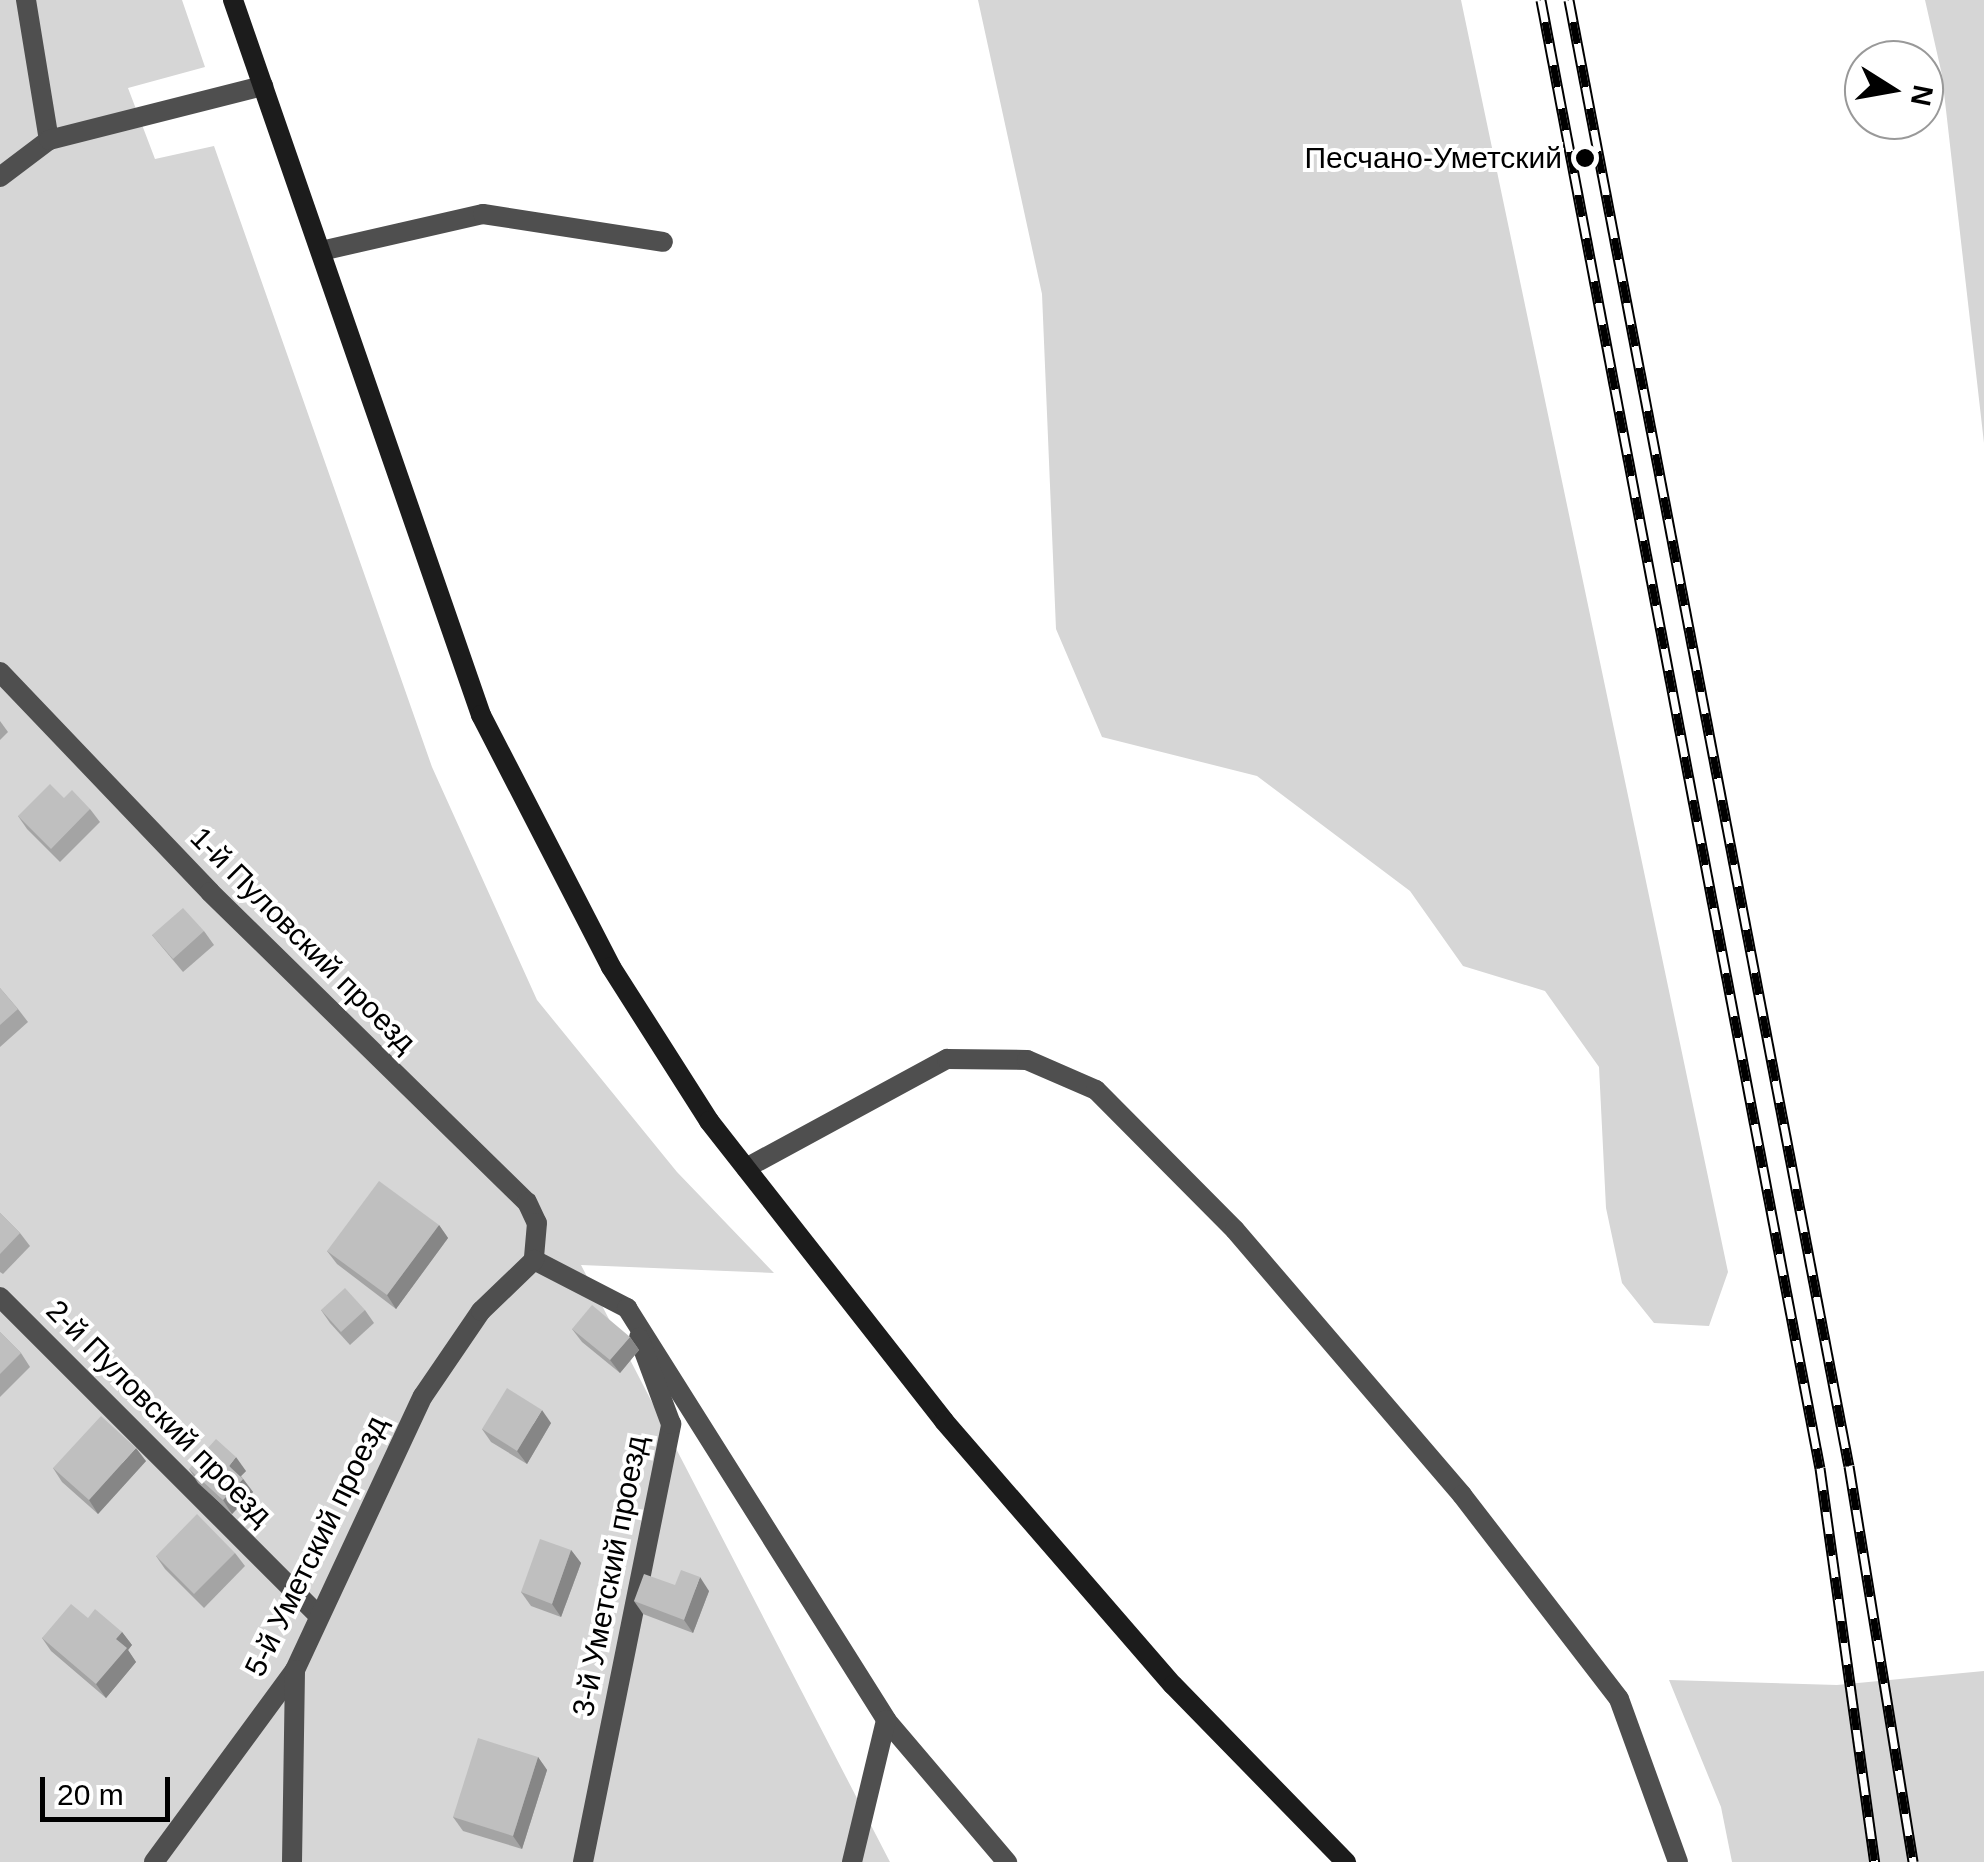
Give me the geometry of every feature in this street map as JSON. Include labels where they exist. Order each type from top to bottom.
[{"type":"main road","points":[[233,0],[481,715],[611,966],[746,1168],[944,1421],[1173,1684],[1346,1862]]},
{"type":"lane","points":[[26,0],[49,140]]},
{"type":"lane","points":[[0,177],[49,140],[263,86]]},
{"type":"lane","points":[[321,251],[484,214],[663,242]]},
{"type":"lane","name":"1-й Пуловский проезд","points":[[0,672],[210,892],[527,1202],[537,1223],[534,1260]]},
{"type":"lane","points":[[746,1168],[947,1059],[1027,1060],[1096,1090],[1236,1230],[1462,1495],[1619,1698],[1678,1862]]},
{"type":"lane","points":[[534,1260],[627,1308],[886,1720],[1007,1862]]},
{"type":"lane","name":"5-й Уметский проезд","points":[[154,1862],[295,1670],[422,1396],[481,1310],[534,1260]]},
{"type":"lane","name":"2-й Пуловский проезд","points":[[0,1297],[318,1615]]},
{"type":"lane","name":"3-й Уметский проезд","points":[[583,1862],[671,1424],[627,1308]]},
{"type":"lane","points":[[292,1862],[295,1670]]},
{"type":"lane","points":[[852,1862],[886,1720]]},
{"type":"shaded area","points":[[0,0],[182,0],[205,67],[128,88],[155,159],[214,146],[432,767],[537,1000],[677,1172],[774,1273],[581,1265],[890,1862],[0,1862]]},
{"type":"shaded area","points":[[978,0],[1461,0],[1728,1272],[1709,1326],[1654,1323],[1622,1283],[1606,1208],[1599,1067],[1545,991],[1463,966],[1410,891],[1257,776],[1102,737],[1056,629],[1042,294]]},
{"type":"shaded area","points":[[1925,0],[1984,0],[1984,443],[1944,93],[1944,40],[1934,40]]},
{"type":"shaded area","points":[[1984,1671],[1984,1862],[1732,1862],[1721,1807],[1669,1680],[1837,1685]]},
{"type":"building","points":[[50,784],[64,798],[72,790],[90,809],[51,849],[18,816]]},
{"type":"building","points":[[183,908],[204,931],[173,959],[152,935]]},
{"type":"building","points":[[0,988],[18,1009],[0,1025]]},
{"type":"building","points":[[379,1181],[439,1225],[387,1295],[327,1251]]},
{"type":"building","points":[[0,1213],[20,1233],[0,1254]]},
{"type":"building","points":[[345,1288],[365,1310],[341,1332],[321,1310]]},
{"type":"building","points":[[592,1305],[630,1337],[610,1360],[572,1329]]},
{"type":"building","points":[[0,1332],[21,1353],[0,1374]]},
{"type":"building","points":[[507,1388],[542,1410],[517,1451],[482,1429]]},
{"type":"building","points":[[101,1416],[136,1448],[89,1500],[53,1468]]},
{"type":"building","points":[[216,1439],[236,1457],[229,1466],[243,1479],[223,1500],[189,1469]]},
{"type":"building","points":[[197,1514],[235,1553],[194,1594],[156,1556]]},
{"type":"building","points":[[540,1539],[571,1550],[552,1604],[521,1592]]},
{"type":"building","points":[[681,1570],[700,1577],[684,1620],[634,1601],[644,1574],[675,1585]]},
{"type":"building","points":[[71,1604],[88,1618],[95,1609],[122,1632],[116,1639],[127,1648],[96,1684],[42,1638]]},
{"type":"building","points":[[478,1738],[538,1757],[513,1836],[453,1817]]},
{"type":"railway","points":[[1541,0],[1820,1468],[1875,1862]]},
{"type":"railway","points":[[1569,0],[1849,1466],[1913,1862]]},
{"type":"place","name":"Песчано-Уметский","points":[[1585,158]]}]
